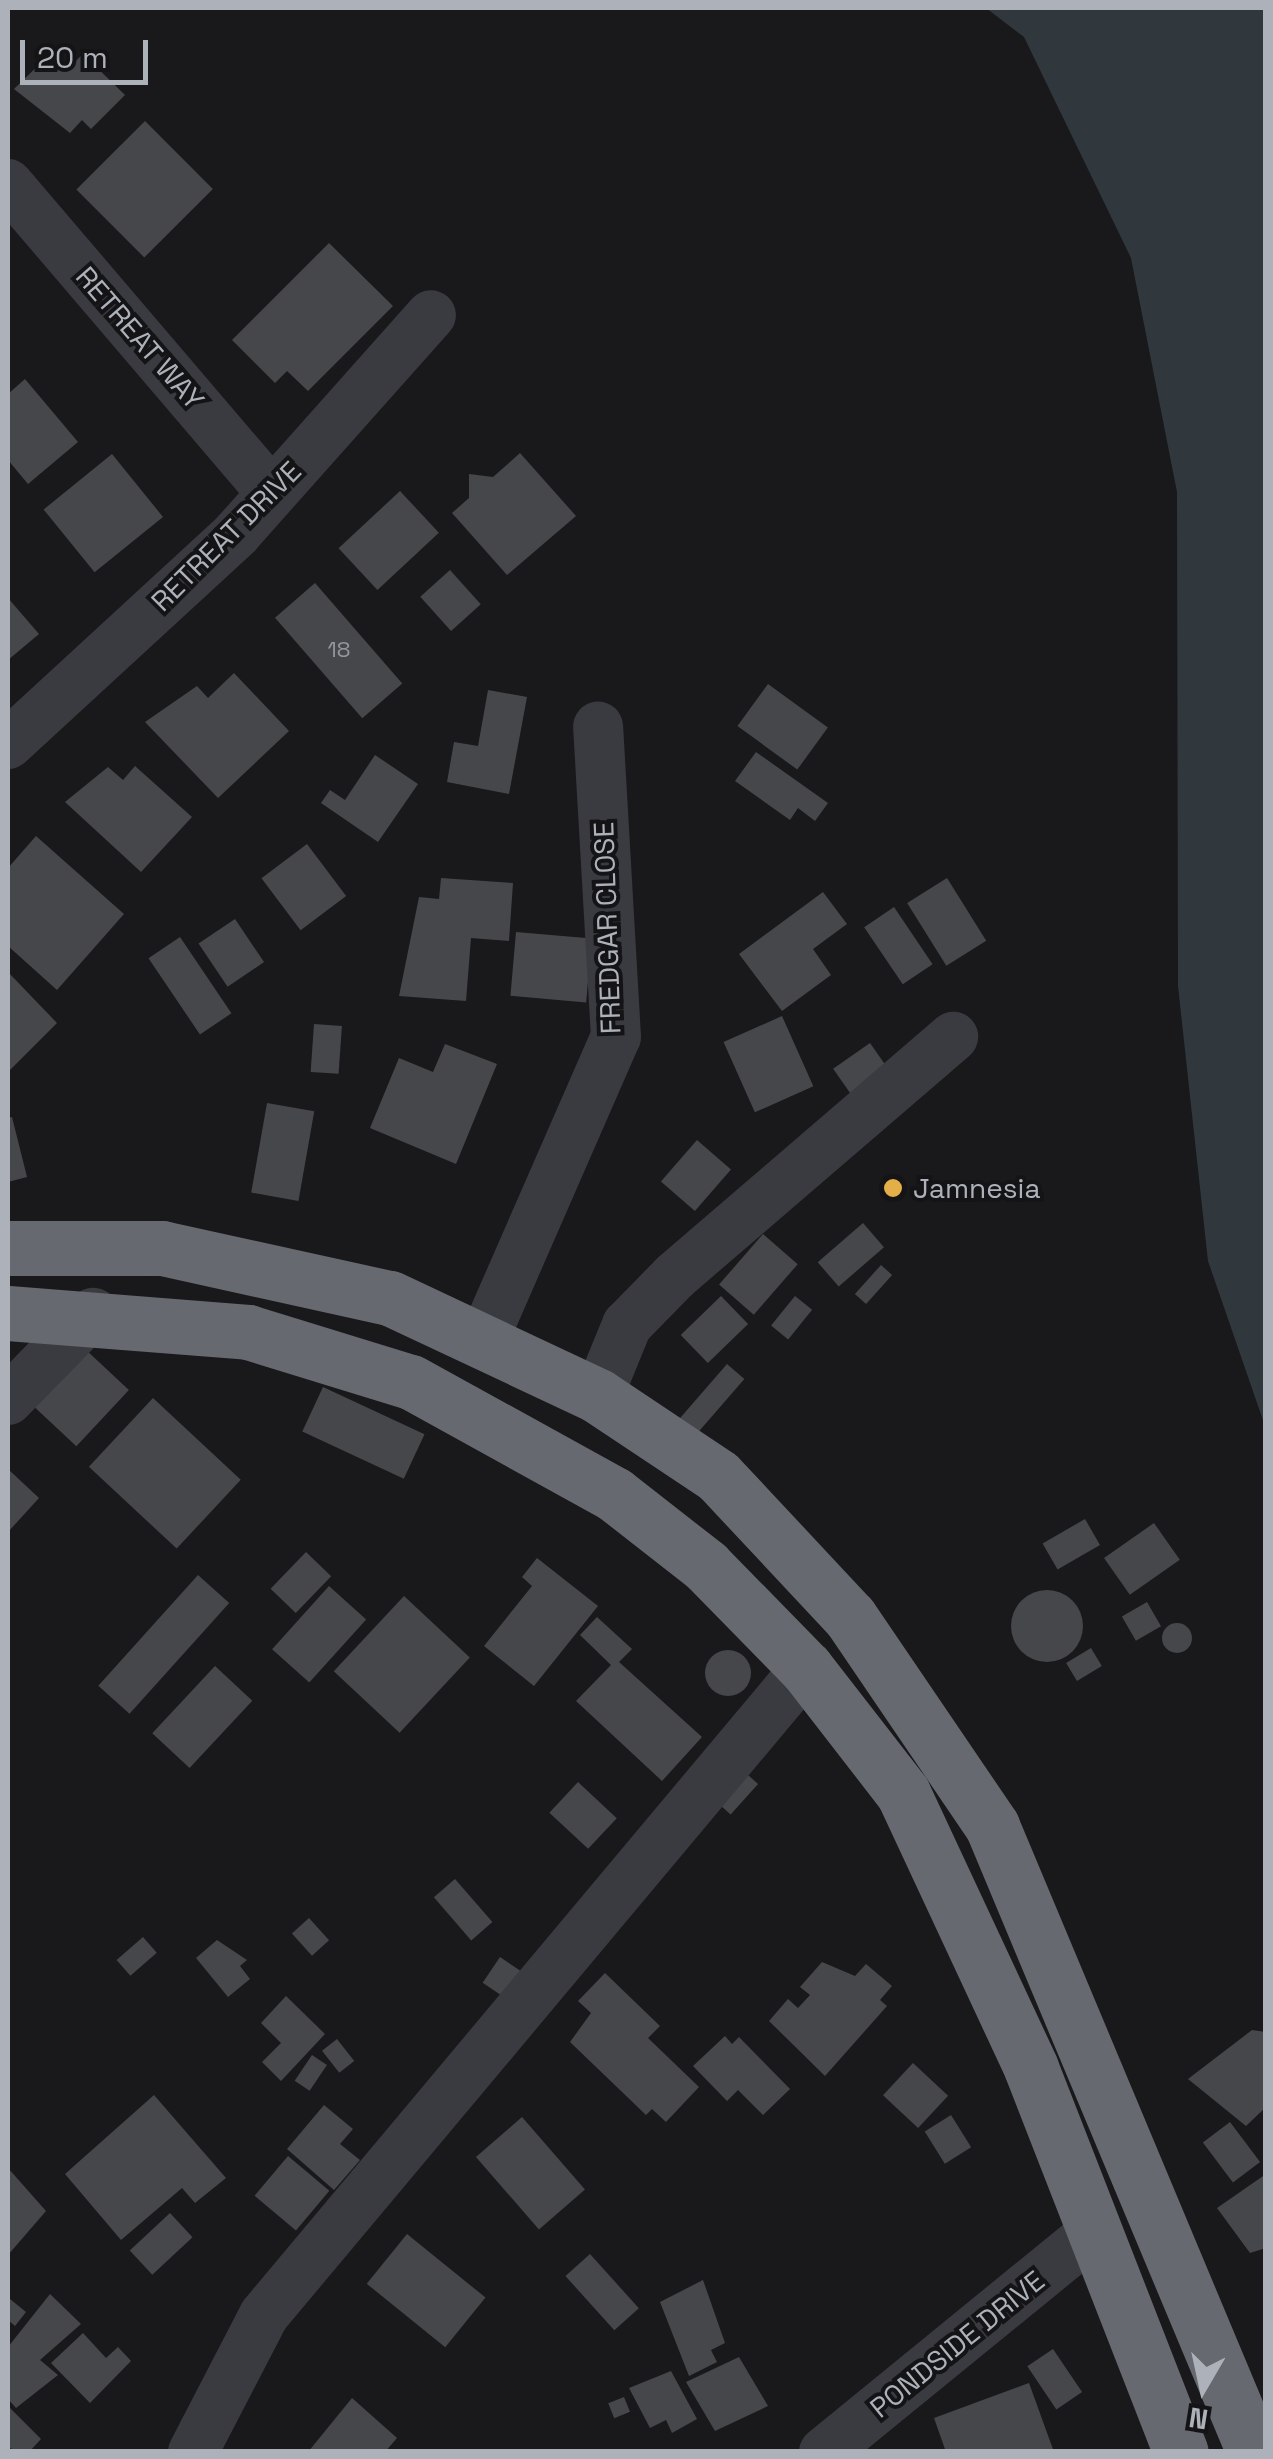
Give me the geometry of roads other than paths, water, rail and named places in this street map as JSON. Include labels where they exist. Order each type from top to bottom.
[{"type":"highway","points":[[8,1248],[162,1248],[288,1272],[390,1298],[598,1396],[718,1476],[850,1617],[929,1721],[992,1826],[1058,1970],[1254,2452]]},
{"type":"highway","points":[[8,1313],[92,1314],[248,1332],[411,1382],[508,1430],[614,1494],[706,1566],[806,1668],[903,1793],[1030,2068],[1089,2236],[1181,2452]]},
{"type":"street","name":"RETREAT WAY","points":[[8,184],[272,492]]},
{"type":"street","name":"RETREAT DRIVE","points":[[8,744],[272,492],[431,314]]},
{"type":"street","name":"FREDGAR CLOSE","points":[[482,1343],[616,1037],[598,727]]},
{"type":"street","points":[[598,1396],[627,1325],[675,1276],[953,1037]]},
{"type":"street","points":[[8,1400],[92,1314]]},
{"type":"street","points":[[193,2452],[264,2315],[806,1668]]},
{"type":"street","name":"PONDSIDE DRIVE","points":[[824,2452],[1089,2236]]},
{"type":"place","name":"Jamnesia","points":[[893,1188]]}]
